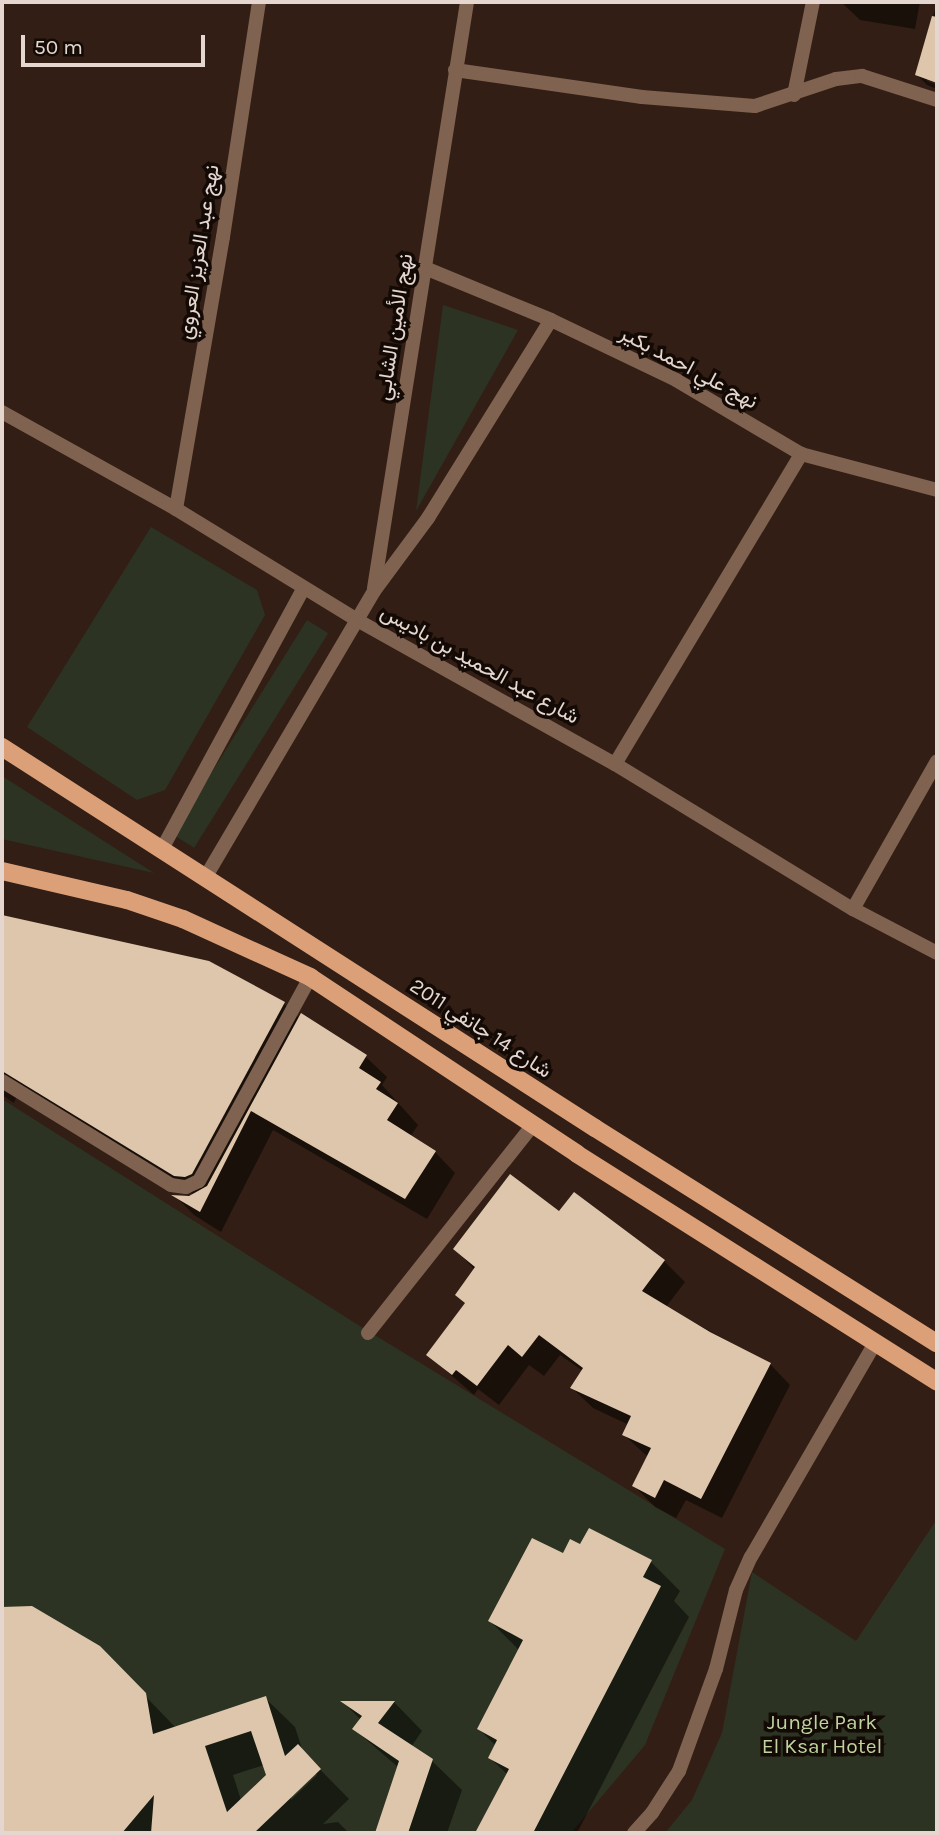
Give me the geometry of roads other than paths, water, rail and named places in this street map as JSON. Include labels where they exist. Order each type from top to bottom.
[{"type":"main road","name":"شارع 14 جانفي 2011","points":[[2,747],[936,1339]]},
{"type":"main road","points":[[2,871],[127,901],[183,919],[310,978],[533,1125],[937,1382]]},
{"type":"street","name":"نهج عبد العزيز العروي","points":[[176,509],[223,237],[259,2]]},
{"type":"street","name":"نهج الأمين الشابي","points":[[374,591],[467,2]]},
{"type":"street","points":[[794,95],[813,2]]},
{"type":"street","points":[[455,70],[642,97],[755,106],[849,76],[862,76],[937,100]]},
{"type":"street","name":"نهج علي احمد بكير","points":[[425,268],[551,320],[676,380],[801,454],[937,490]]},
{"type":"street","points":[[205,878],[374,591],[428,518],[551,320]]},
{"type":"street","name":"شارع عبد الحميد بن باديس","points":[[2,412],[176,509],[357,620],[615,764],[853,909],[937,953]]},
{"type":"street","points":[[615,764],[801,454]]},
{"type":"street","points":[[162,849],[304,588]]},
{"type":"street","points":[[853,909],[937,761]]},
{"type":"street","points":[[2,1081],[171,1185],[186,1187],[199,1181],[310,978]]},
{"type":"street","points":[[368,1333],[533,1125]]},
{"type":"street","points":[[634,1833],[652,1813],[678,1771],[716,1669],[736,1590],[751,1557],[875,1343]]},
{"type":"park label","name":"Jungle Park El Ksar Hotel","points":[[822,1734]]}]
